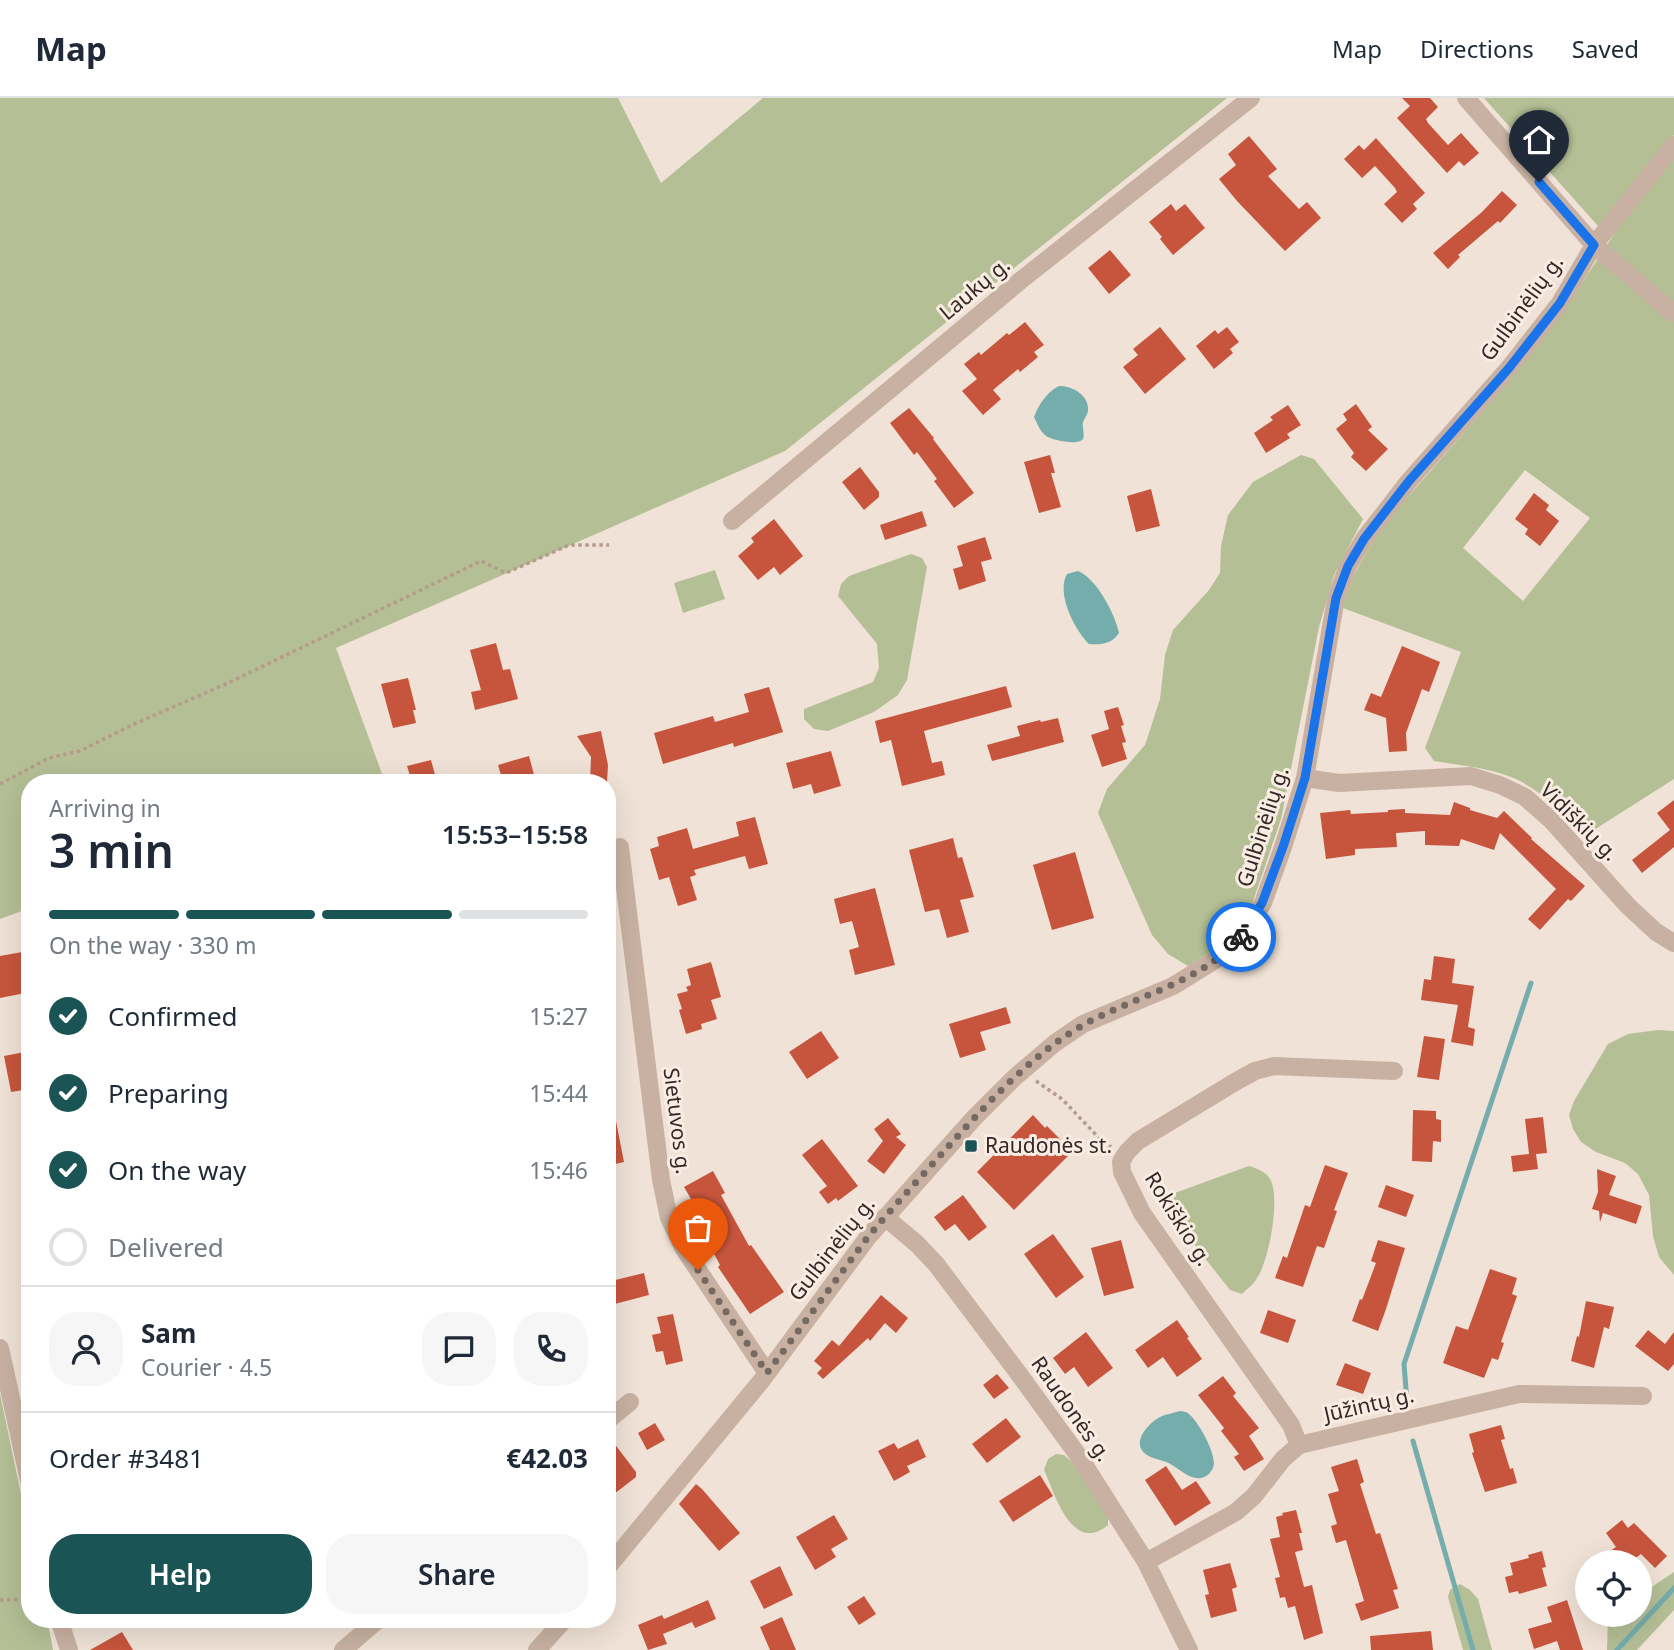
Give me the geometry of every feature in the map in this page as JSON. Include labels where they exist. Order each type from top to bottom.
[{"type":"street","name":"Laukų g.","points":[[732,521],[1020,281],[1251,98]]},
{"type":"street","points":[[1466,98],[1594,245],[1674,314]]},
{"type":"street","name":"Gulbinėlių g.","points":[[616,1557],[767,1373],[868,1237],[974,1118],[1055,1043],[1083,1024],[1173,986],[1215,960],[1239,939],[1262,903],[1305,778],[1336,598],[1348,566],[1364,539],[1409,481],[1509,368],[1560,303],[1594,245],[1674,145]]},
{"type":"street","name":"Vidiškių g.","points":[[1305,778],[1339,783],[1471,776],[1500,785],[1525,797],[1542,812],[1628,905],[1656,932],[1674,943]]},
{"type":"street","name":"Sietuvos g.","points":[[620,847],[669,1218],[684,1250],[767,1373]]},
{"type":"street","name":"Rokiškio g.","points":[[1299,1445],[1291,1424],[1142,1213],[1122,1172],[1121,1162],[1138,1141],[1255,1072],[1274,1066],[1394,1071]]},
{"type":"street","name":"Raudonės g.","points":[[885,1217],[936,1264],[1080,1458],[1146,1562],[1189,1650]]},
{"type":"street","points":[[0,1348],[21,1430]]},
{"type":"street","name":"Jūžintų g.","points":[[1299,1445],[1520,1394],[1643,1395]]},
{"type":"street","points":[[616,1414],[631,1402]]},
{"type":"street","points":[[1146,1562],[1236,1512],[1254,1496],[1283,1459],[1299,1445]]},
{"type":"street","points":[[62,1628],[69,1650]]},
{"type":"street","points":[[343,1650],[369,1628]]},
{"type":"street","points":[[537,1650],[557,1628]]},
{"type":"path","points":[[0,784],[49,758],[80,751],[228,683],[481,561],[506,573],[569,545],[609,545]]},
{"type":"path","points":[[1025,1069],[1037,1082],[1062,1099],[1100,1139],[1124,1157]]},
{"type":"path","points":[[0,1600],[21,1599]]},
{"type":"green space","points":[[0,98],[618,98],[661,183],[763,98],[1227,98],[785,451],[336,648],[382,774],[21,774],[21,911],[0,919]]},
{"type":"green space","points":[[1484,98],[1674,98],[1674,135],[1598,226]]},
{"type":"green space","points":[[1674,157],[1674,779],[1586,835],[1545,798],[1518,780],[1488,770],[1434,761],[1425,748],[1461,652],[1343,608],[1354,575],[1387,521],[1515,374],[1566,307],[1632,207]],"holes":[[[1525,470],[1590,518],[1523,601],[1463,548]]]},
{"type":"green space","points":[[1301,455],[1314,459],[1363,519],[1334,575],[1319,627],[1281,819],[1248,916],[1227,942],[1188,966],[1168,954],[1152,935],[1098,813],[1107,789],[1145,745],[1160,699],[1165,655],[1173,630],[1209,590],[1220,573],[1221,546],[1228,515],[1253,482]]},
{"type":"green space","points":[[911,554],[922,558],[927,567],[907,680],[898,695],[874,712],[828,731],[814,729],[804,719],[804,709],[873,682],[879,668],[877,644],[838,596],[841,584],[849,576]]},
{"type":"green space","points":[[715,570],[725,599],[683,613],[674,583]]},
{"type":"green space","points":[[1674,1031],[1674,1275],[1659,1257],[1653,1236],[1649,1195],[1638,1174],[1625,1163],[1596,1152],[1581,1142],[1569,1115],[1574,1101],[1608,1044],[1628,1034]]},
{"type":"green space","points":[[1249,1166],[1259,1169],[1271,1181],[1274,1216],[1266,1258],[1254,1282],[1242,1294],[1230,1290],[1163,1205],[1165,1198],[1172,1194]]},
{"type":"green space","points":[[0,1394],[21,1494],[21,1628],[49,1628],[53,1650],[0,1650]]},
{"type":"green space","points":[[1056,1454],[1064,1455],[1072,1462],[1108,1516],[1108,1525],[1095,1532],[1084,1532],[1067,1518],[1044,1470],[1048,1459]]},
{"type":"green space","points":[[1674,1572],[1674,1610],[1637,1650],[1607,1650],[1608,1627],[1652,1627],[1652,1587]]},
{"type":"green space","points":[[1460,1584],[1478,1599],[1492,1650],[1463,1650],[1448,1597],[1450,1590]]},
{"type":"water","points":[[1059,386],[1077,391],[1087,402],[1088,411],[1083,422],[1084,437],[1080,441],[1065,442],[1046,436],[1034,417],[1044,399]]},
{"type":"water","points":[[1078,571],[1092,581],[1114,616],[1119,633],[1110,642],[1089,644],[1068,610],[1064,582],[1067,574]]},
{"type":"water","points":[[1180,1411],[1194,1419],[1213,1456],[1213,1468],[1203,1477],[1189,1476],[1169,1463],[1150,1457],[1140,1445],[1142,1434],[1150,1424],[1160,1417]]},
{"type":"building","points":[[1402,98],[1430,98],[1438,107],[1426,119],[1428,123],[1448,145],[1461,133],[1479,153],[1464,166],[1459,161],[1447,173],[1397,118],[1410,106]]},
{"type":"building","points":[[1249,136],[1277,169],[1268,176],[1299,209],[1307,202],[1321,218],[1285,251],[1219,179],[1236,165],[1228,154]]},
{"type":"building","points":[[1376,138],[1425,193],[1413,204],[1417,209],[1402,223],[1384,204],[1397,192],[1395,188],[1375,166],[1362,178],[1344,159],[1359,145],[1364,150]]},
{"type":"building","points":[[1502,191],[1517,205],[1500,223],[1498,221],[1458,255],[1460,257],[1448,269],[1433,253],[1482,212]]},
{"type":"building","points":[[1171,204],[1176,211],[1185,204],[1205,228],[1173,255],[1149,222]]},
{"type":"building","points":[[1110,250],[1131,275],[1109,294],[1088,268]]},
{"type":"building","points":[[1025,322],[1044,345],[1034,352],[1038,357],[1020,372],[1018,369],[993,390],[1001,399],[983,415],[962,391],[977,379],[964,364],[979,352],[981,355]]},
{"type":"building","points":[[1160,327],[1186,359],[1145,394],[1123,367],[1138,355],[1133,349]]},
{"type":"building","points":[[1227,327],[1239,342],[1230,349],[1233,353],[1214,369],[1196,346],[1215,330],[1218,334]]},
{"type":"building","points":[[1356,404],[1372,427],[1368,430],[1388,449],[1366,471],[1351,457],[1354,453],[1336,429],[1347,420],[1343,414]]},
{"type":"building","points":[[1288,405],[1301,425],[1287,434],[1290,438],[1266,453],[1254,433],[1273,420],[1270,417]]},
{"type":"building","points":[[909,408],[974,493],[954,508],[917,452],[914,455],[890,423]]},
{"type":"building","points":[[1050,455],[1055,473],[1051,473],[1061,507],[1039,513],[1024,462]]},
{"type":"building","points":[[860,467],[879,492],[879,497],[864,510],[842,482]]},
{"type":"building","points":[[1151,489],[1160,526],[1136,532],[1127,496]]},
{"type":"building","points":[[1534,493],[1549,505],[1546,510],[1559,521],[1540,546],[1525,534],[1528,529],[1515,519]]},
{"type":"building","points":[[922,511],[927,526],[885,540],[880,525]]},
{"type":"building","points":[[774,519],[803,556],[780,575],[774,567],[758,580],[738,556],[754,542],[751,538]]},
{"type":"building","points":[[985,537],[992,559],[981,562],[986,581],[959,590],[953,569],[963,566],[957,546]]},
{"type":"building","points":[[496,643],[503,670],[510,669],[518,699],[475,710],[471,692],[481,690],[470,650]]},
{"type":"building","points":[[1402,646],[1440,662],[1429,692],[1422,689],[1406,733],[1407,751],[1389,752],[1386,718],[1364,710],[1371,693],[1381,697]]},
{"type":"building","points":[[408,678],[416,710],[413,710],[416,723],[393,728],[381,684]]},
{"type":"building","points":[[1006,686],[1012,707],[924,731],[932,763],[942,761],[945,775],[902,786],[891,740],[880,743],[875,721]]},
{"type":"building","points":[[769,687],[783,732],[734,747],[733,743],[663,764],[654,733],[713,716],[715,722],[749,712],[744,694]]},
{"type":"building","points":[[1118,707],[1124,725],[1121,726],[1126,742],[1122,743],[1127,759],[1102,767],[1091,735],[1109,729],[1104,711]]},
{"type":"building","points":[[1058,718],[1064,742],[992,761],[987,745],[1020,736],[1017,726]]},
{"type":"building","points":[[601,731],[607,774],[590,774],[591,757],[577,736]]},
{"type":"building","points":[[831,751],[841,786],[814,794],[811,784],[793,789],[786,763]]},
{"type":"building","points":[[529,756],[534,774],[501,774],[498,765]]},
{"type":"building","points":[[431,760],[435,774],[410,774],[407,766]]},
{"type":"building","points":[[1674,800],[1674,847],[1642,873],[1632,860],[1670,830],[1657,813]]},
{"type":"building","points":[[1454,802],[1497,818],[1504,811],[1531,839],[1585,886],[1571,901],[1568,899],[1540,930],[1528,919],[1556,889],[1500,833],[1494,850],[1461,839],[1459,846],[1425,845],[1425,831],[1396,833],[1397,847],[1355,849],[1355,855],[1326,859],[1320,813],[1350,810],[1351,814],[1405,809],[1405,813],[1450,815]]},
{"type":"building","points":[[755,817],[768,864],[749,869],[745,856],[694,870],[696,875],[690,877],[697,900],[678,906],[669,877],[659,880],[650,849],[659,846],[657,837],[687,828],[693,849],[739,836],[736,822]]},
{"type":"building","points":[[953,838],[958,858],[962,857],[974,897],[960,900],[969,932],[947,938],[939,909],[925,912],[909,850]]},
{"type":"building","points":[[1075,852],[1094,918],[1052,930],[1033,865]]},
{"type":"building","points":[[875,888],[895,965],[855,975],[849,950],[859,947],[852,921],[840,924],[834,899]]},
{"type":"building","points":[[21,952],[21,994],[0,998],[0,956]]},
{"type":"building","points":[[1434,956],[1455,959],[1452,983],[1474,986],[1468,1027],[1475,1029],[1473,1046],[1451,1042],[1458,1005],[1421,1000],[1424,979],[1431,980]]},
{"type":"building","points":[[711,962],[721,997],[711,1000],[717,1019],[701,1024],[702,1029],[686,1034],[677,994],[688,991],[686,987],[691,985],[687,969]]},
{"type":"building","points":[[1006,1007],[1011,1023],[980,1032],[986,1050],[960,1058],[949,1024]]},
{"type":"building","points":[[821,1031],[839,1058],[807,1079],[789,1052]]},
{"type":"building","points":[[1424,1036],[1445,1039],[1439,1080],[1417,1077]]},
{"type":"building","points":[[21,1053],[21,1090],[11,1092],[4,1056]]},
{"type":"building","points":[[1413,1110],[1436,1111],[1436,1119],[1441,1120],[1441,1142],[1433,1141],[1432,1162],[1412,1161]]},
{"type":"building","points":[[1033,1115],[1061,1140],[1058,1142],[1070,1154],[1014,1210],[977,1172]]},
{"type":"building","points":[[1543,1117],[1547,1153],[1536,1154],[1538,1169],[1513,1172],[1511,1156],[1529,1154],[1525,1119]]},
{"type":"building","points":[[888,1118],[901,1134],[896,1137],[906,1145],[884,1174],[867,1161],[883,1141],[874,1129]]},
{"type":"building","points":[[616,1121],[624,1162],[616,1164]]},
{"type":"building","points":[[822,1139],[858,1186],[838,1201],[836,1198],[828,1204],[819,1192],[827,1186],[802,1155]]},
{"type":"building","points":[[1325,1165],[1348,1173],[1324,1248],[1317,1246],[1303,1287],[1275,1278],[1283,1256],[1287,1258],[1305,1205],[1310,1207]]},
{"type":"building","points":[[1597,1169],[1616,1176],[1609,1195],[1642,1206],[1636,1224],[1603,1213],[1600,1222],[1599,1211],[1592,1209],[1598,1192]]},
{"type":"building","points":[[713,1171],[725,1193],[721,1195],[749,1246],[751,1245],[784,1292],[750,1314],[718,1267],[720,1265],[699,1226],[705,1223],[684,1187]]},
{"type":"building","points":[[1386,1185],[1414,1195],[1406,1217],[1378,1207]]},
{"type":"building","points":[[963,1195],[987,1227],[969,1241],[955,1224],[945,1231],[934,1217]]},
{"type":"building","points":[[1053,1234],[1084,1277],[1056,1298],[1024,1254]]},
{"type":"building","points":[[1121,1240],[1134,1288],[1104,1296],[1091,1248]]},
{"type":"building","points":[[1378,1240],[1405,1248],[1378,1331],[1352,1321],[1376,1263],[1371,1261]]},
{"type":"building","points":[[1490,1269],[1517,1278],[1512,1294],[1517,1296],[1501,1342],[1504,1343],[1498,1360],[1492,1358],[1484,1378],[1443,1363],[1456,1326],[1468,1330]]},
{"type":"building","points":[[644,1273],[649,1295],[616,1304],[616,1280]]},
{"type":"building","points":[[881,1295],[908,1318],[896,1333],[885,1323],[870,1341],[868,1338],[823,1379],[817,1373],[822,1368],[814,1361],[832,1340],[839,1346]]},
{"type":"building","points":[[1586,1301],[1614,1307],[1609,1329],[1604,1327],[1594,1368],[1571,1361]]},
{"type":"building","points":[[1268,1310],[1296,1320],[1288,1343],[1260,1333]]},
{"type":"building","points":[[673,1314],[683,1361],[666,1365],[663,1351],[656,1352],[652,1335],[661,1333],[657,1317]]},
{"type":"building","points":[[1177,1320],[1202,1359],[1177,1377],[1163,1357],[1148,1368],[1135,1350]]},
{"type":"building","points":[[1648,1330],[1665,1344],[1674,1332],[1674,1364],[1668,1371],[1635,1346]]},
{"type":"building","points":[[1086,1332],[1113,1368],[1088,1387],[1074,1367],[1065,1374],[1053,1358]]},
{"type":"building","points":[[1345,1363],[1371,1373],[1363,1394],[1336,1385]]},
{"type":"building","points":[[997,1374],[1009,1388],[994,1399],[983,1385]]},
{"type":"building","points":[[1223,1376],[1236,1393],[1233,1396],[1259,1428],[1249,1436],[1264,1459],[1244,1471],[1234,1457],[1239,1454],[1221,1431],[1224,1428],[1198,1395]]},
{"type":"building","points":[[1006,1418],[1021,1437],[987,1463],[972,1444]]},
{"type":"building","points":[[655,1423],[665,1440],[647,1450],[638,1433]]},
{"type":"building","points":[[1501,1425],[1505,1439],[1501,1440],[1517,1483],[1485,1492],[1472,1453],[1474,1452],[1469,1434]]},
{"type":"building","points":[[918,1439],[926,1457],[907,1466],[910,1472],[894,1481],[878,1451],[894,1443],[898,1449]]},
{"type":"building","points":[[616,1446],[636,1472],[636,1477],[616,1492]]},
{"type":"building","points":[[1357,1459],[1364,1482],[1360,1484],[1376,1534],[1380,1533],[1398,1589],[1393,1590],[1399,1608],[1361,1621],[1355,1604],[1364,1601],[1346,1540],[1336,1543],[1331,1526],[1337,1524],[1328,1494],[1339,1491],[1331,1467]]},
{"type":"building","points":[[1166,1466],[1182,1490],[1196,1481],[1211,1503],[1175,1526],[1145,1480]]},
{"type":"building","points":[[1040,1475],[1053,1496],[1013,1522],[999,1501]]},
{"type":"building","points":[[696,1484],[740,1533],[719,1551],[679,1504]]},
{"type":"building","points":[[1296,1510],[1303,1550],[1295,1552],[1304,1587],[1312,1585],[1323,1633],[1304,1640],[1295,1606],[1288,1608],[1285,1597],[1280,1598],[1275,1578],[1280,1577],[1270,1539],[1280,1537],[1276,1517]]},
{"type":"building","points":[[834,1515],[848,1539],[831,1549],[836,1557],[815,1570],[796,1537]]},
{"type":"building","points":[[1622,1520],[1628,1528],[1634,1523],[1667,1556],[1655,1568],[1652,1565],[1652,1550],[1612,1550],[1616,1547],[1606,1533]]},
{"type":"building","points":[[1542,1551],[1546,1567],[1542,1568],[1547,1586],[1519,1594],[1518,1591],[1509,1593],[1505,1577],[1513,1575],[1510,1563]]},
{"type":"building","points":[[1230,1563],[1237,1587],[1232,1589],[1237,1611],[1211,1618],[1205,1595],[1209,1594],[1203,1570]]},
{"type":"building","points":[[780,1566],[793,1595],[764,1609],[750,1581]]},
{"type":"building","points":[[864,1596],[876,1614],[859,1625],[847,1607]]},
{"type":"building","points":[[708,1600],[716,1619],[695,1628],[692,1622],[663,1634],[667,1644],[648,1650],[638,1625],[662,1615],[664,1619]]},
{"type":"building","points":[[1567,1600],[1583,1650],[1560,1650],[1557,1641],[1534,1649],[1528,1629],[1552,1622],[1547,1607]]},
{"type":"building","points":[[782,1617],[796,1650],[770,1650],[760,1627]]},
{"type":"building","points":[[1431,1631],[1433,1650],[1371,1650],[1370,1636]]},
{"type":"building","points":[[122,1632],[133,1650],[90,1650]]},
{"type":"waterway","points":[[1407,1402],[1404,1364],[1531,983]]},
{"type":"waterway","points":[[1413,1441],[1473,1650]]},
{"type":"waterway","points":[[1617,1650],[1674,1588]]},
{"type":"way so far","points":[[698,1270],[767,1373],[868,1237],[974,1118],[1014,1078],[1055,1043],[1083,1024],[1173,986],[1215,960],[1241,937]]},
{"type":"place","name":"Raudonės st.","points":[[971,1146]]},
{"type":"route","points":[[1241,937],[1262,903],[1305,778],[1336,598],[1348,566],[1364,539],[1409,481],[1509,368],[1560,303],[1594,245],[1539,182]]}]
